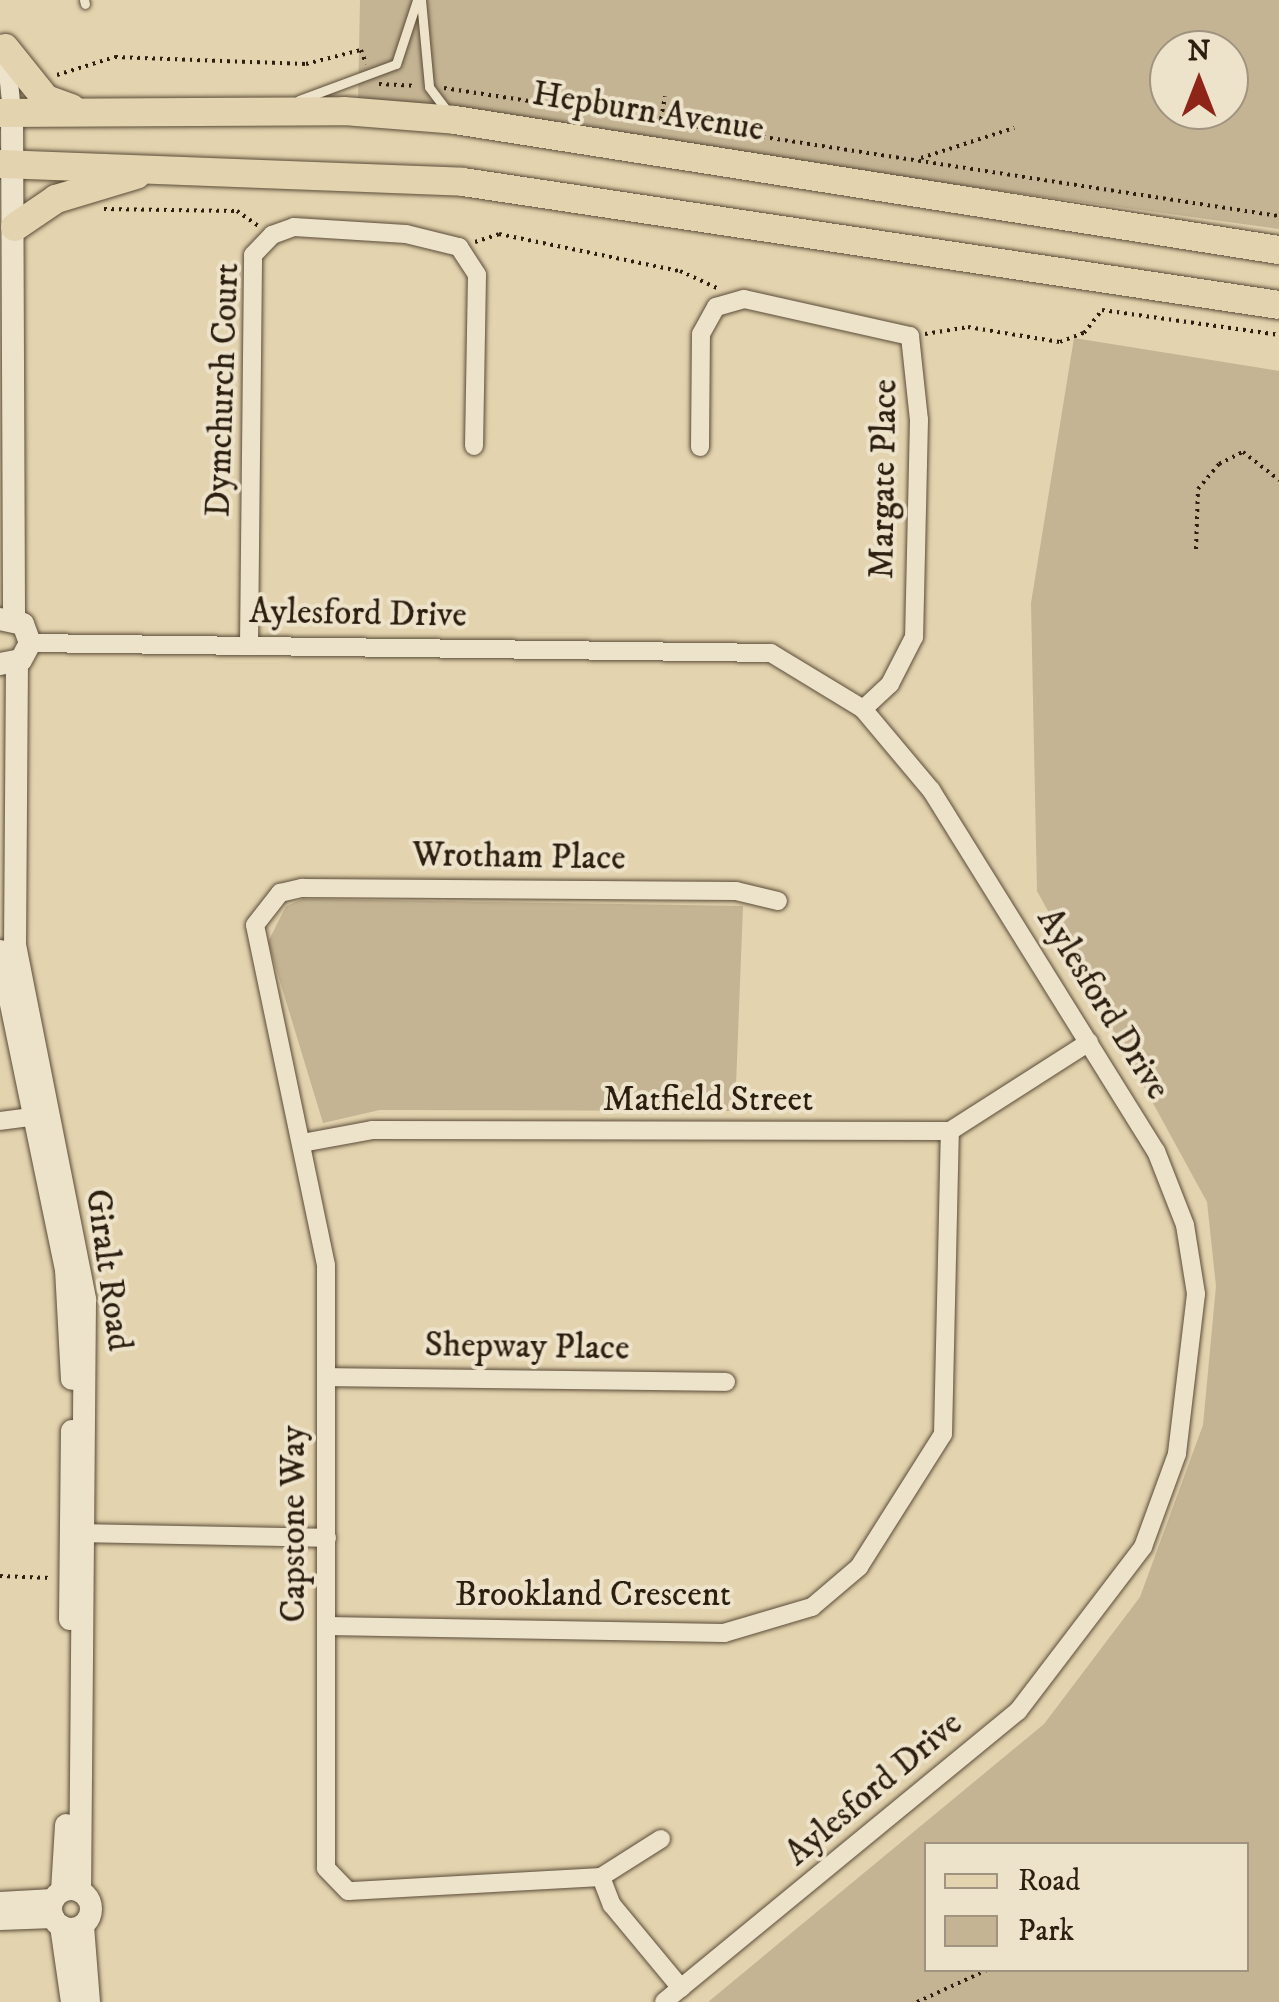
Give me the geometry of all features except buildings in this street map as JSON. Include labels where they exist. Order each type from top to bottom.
[{"type":"main road","points":[[3,43],[55,104],[86,112]]},
{"type":"main road","name":"Hepburn Avenue","points":[[6,113],[268,111],[455,120],[1279,250]]},
{"type":"main road","points":[[8,164],[166,165],[596,197],[1279,305]]},
{"type":"main road","points":[[16,228],[56,200],[166,165]]},
{"type":"street","points":[[3,43],[8,164],[16,228],[7,362],[7,619],[16,657]]},
{"type":"street","name":"Dymchurch Court","points":[[250,645],[254,255],[272,235],[294,228],[387,233],[459,247]]},
{"type":"street","points":[[459,247],[477,275],[474,446]]},
{"type":"street","points":[[700,447],[701,334],[716,307],[744,299]]},
{"type":"street","name":"Margate Place","points":[[744,299],[910,336],[919,420],[914,637],[890,684],[863,709]]},
{"type":"street","name":"Aylesford Drive","points":[[16,657],[250,645],[771,653],[863,709],[932,790],[1156,1151],[1186,1225],[1196,1294],[1178,1454],[1142,1547],[1018,1711],[664,2002]]},
{"type":"street","name":"Giralt Road","points":[[16,657],[5,888],[70,1308],[79,1533],[65,1908],[88,2002]]},
{"type":"street","name":"Wrotham Place","points":[[266,906],[302,888],[736,891],[778,901]]},
{"type":"street","name":"Capstone Way","points":[[266,906],[254,942],[302,1143],[326,1265],[326,1868],[335,1883],[348,1890],[601,1878],[661,1840]]},
{"type":"street","name":"Giralt Road","points":[[0,951],[38,1116]]},
{"type":"street","points":[[950,1131],[1089,1042]]},
{"type":"street","points":[[0,1120],[38,1116]]},
{"type":"street","name":"Matfield Street","points":[[302,1143],[372,1130],[950,1131]]},
{"type":"street","name":"Brookland Crescent","points":[[327,1626],[724,1632],[812,1607],[859,1568],[943,1434],[950,1131]]},
{"type":"street","name":"Shepway Place","points":[[327,1377],[726,1382]]},
{"type":"street","points":[[79,1533],[327,1538]]},
{"type":"street","name":"Giralt Road","points":[[72,2002],[65,1908],[70,1580],[79,1533]]},
{"type":"street","points":[[601,1878],[612,1905],[682,1988]]},
{"type":"street","points":[[0,1903],[65,1908]]},
{"type":"street","points":[[0,1919],[65,1908]]},
{"type":"lane","points":[[268,111],[396,64],[419,0]]},
{"type":"lane","points":[[419,0],[429,87],[455,120]]},
{"type":"path","points":[[36,85],[115,57],[306,64],[361,50],[370,75],[379,85],[429,87],[662,118],[1279,216]]},
{"type":"path","points":[[662,118],[665,96]]},
{"type":"path","points":[[921,158],[1014,128]]},
{"type":"path","points":[[1123,227],[1127,192]]},
{"type":"path","points":[[93,209],[237,212],[272,235]]},
{"type":"path","points":[[459,247],[500,234],[680,271],[744,299]]},
{"type":"path","points":[[910,336],[968,327],[1060,342],[1084,332],[1102,310],[1114,279]]},
{"type":"path","points":[[1102,310],[1279,335]]},
{"type":"path","points":[[1196,549],[1198,489],[1219,464],[1243,452],[1279,480]]},
{"type":"path","points":[[0,1576],[70,1580]]},
{"type":"path","points":[[917,2002],[982,1972]]},
{"type":"green space","points":[[360,0],[1279,0],[1279,229],[358,103]]},
{"type":"green space","points":[[1074,338],[1279,371],[1279,2002],[708,2002],[1044,1724],[1140,1597],[1203,1425],[1216,1286],[1207,1202],[1037,891],[1031,603]]},
{"type":"green space","points":[[303,899],[743,906],[735,1111],[380,1110],[323,1123],[268,942],[286,906]]}]
